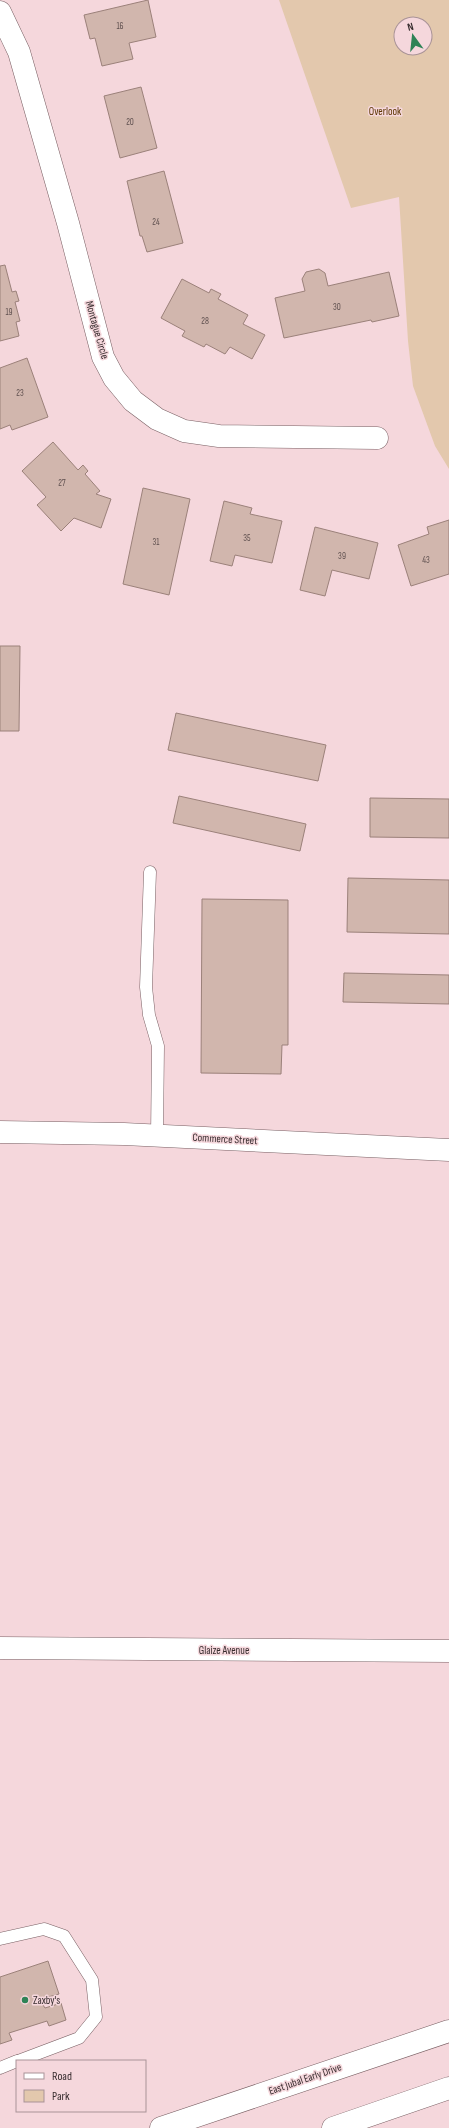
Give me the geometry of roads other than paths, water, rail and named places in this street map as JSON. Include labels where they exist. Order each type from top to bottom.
[{"type":"street","name":"Montague Circle","points":[[0,12],[19,52],[68,223],[103,357],[114,378],[133,401],[157,419],[184,431],[219,436],[377,438]]},
{"type":"street","name":"Commerce Street","points":[[0,1132],[157,1136],[449,1150]]},
{"type":"street","name":"Glaize Avenue","points":[[0,1648],[449,1651]]},
{"type":"street","name":"East Jubal Early Drive","points":[[161,2128],[449,2031]]},
{"type":"street","points":[[333,2128],[449,2088]]},
{"type":"lane","points":[[150,872],[146,987],[148,1016],[158,1050],[157,1136]]},
{"type":"lane","points":[[0,1939],[44,1929],[64,1936],[92,1980],[96,2017],[79,2038],[20,2060]]},
{"type":"lane","points":[[0,2068],[16,2061]]},
{"type":"place","name":"Zaxby's","points":[[25,2000]]},
{"type":"park label","name":"Overlook","points":[[385,111]]}]
